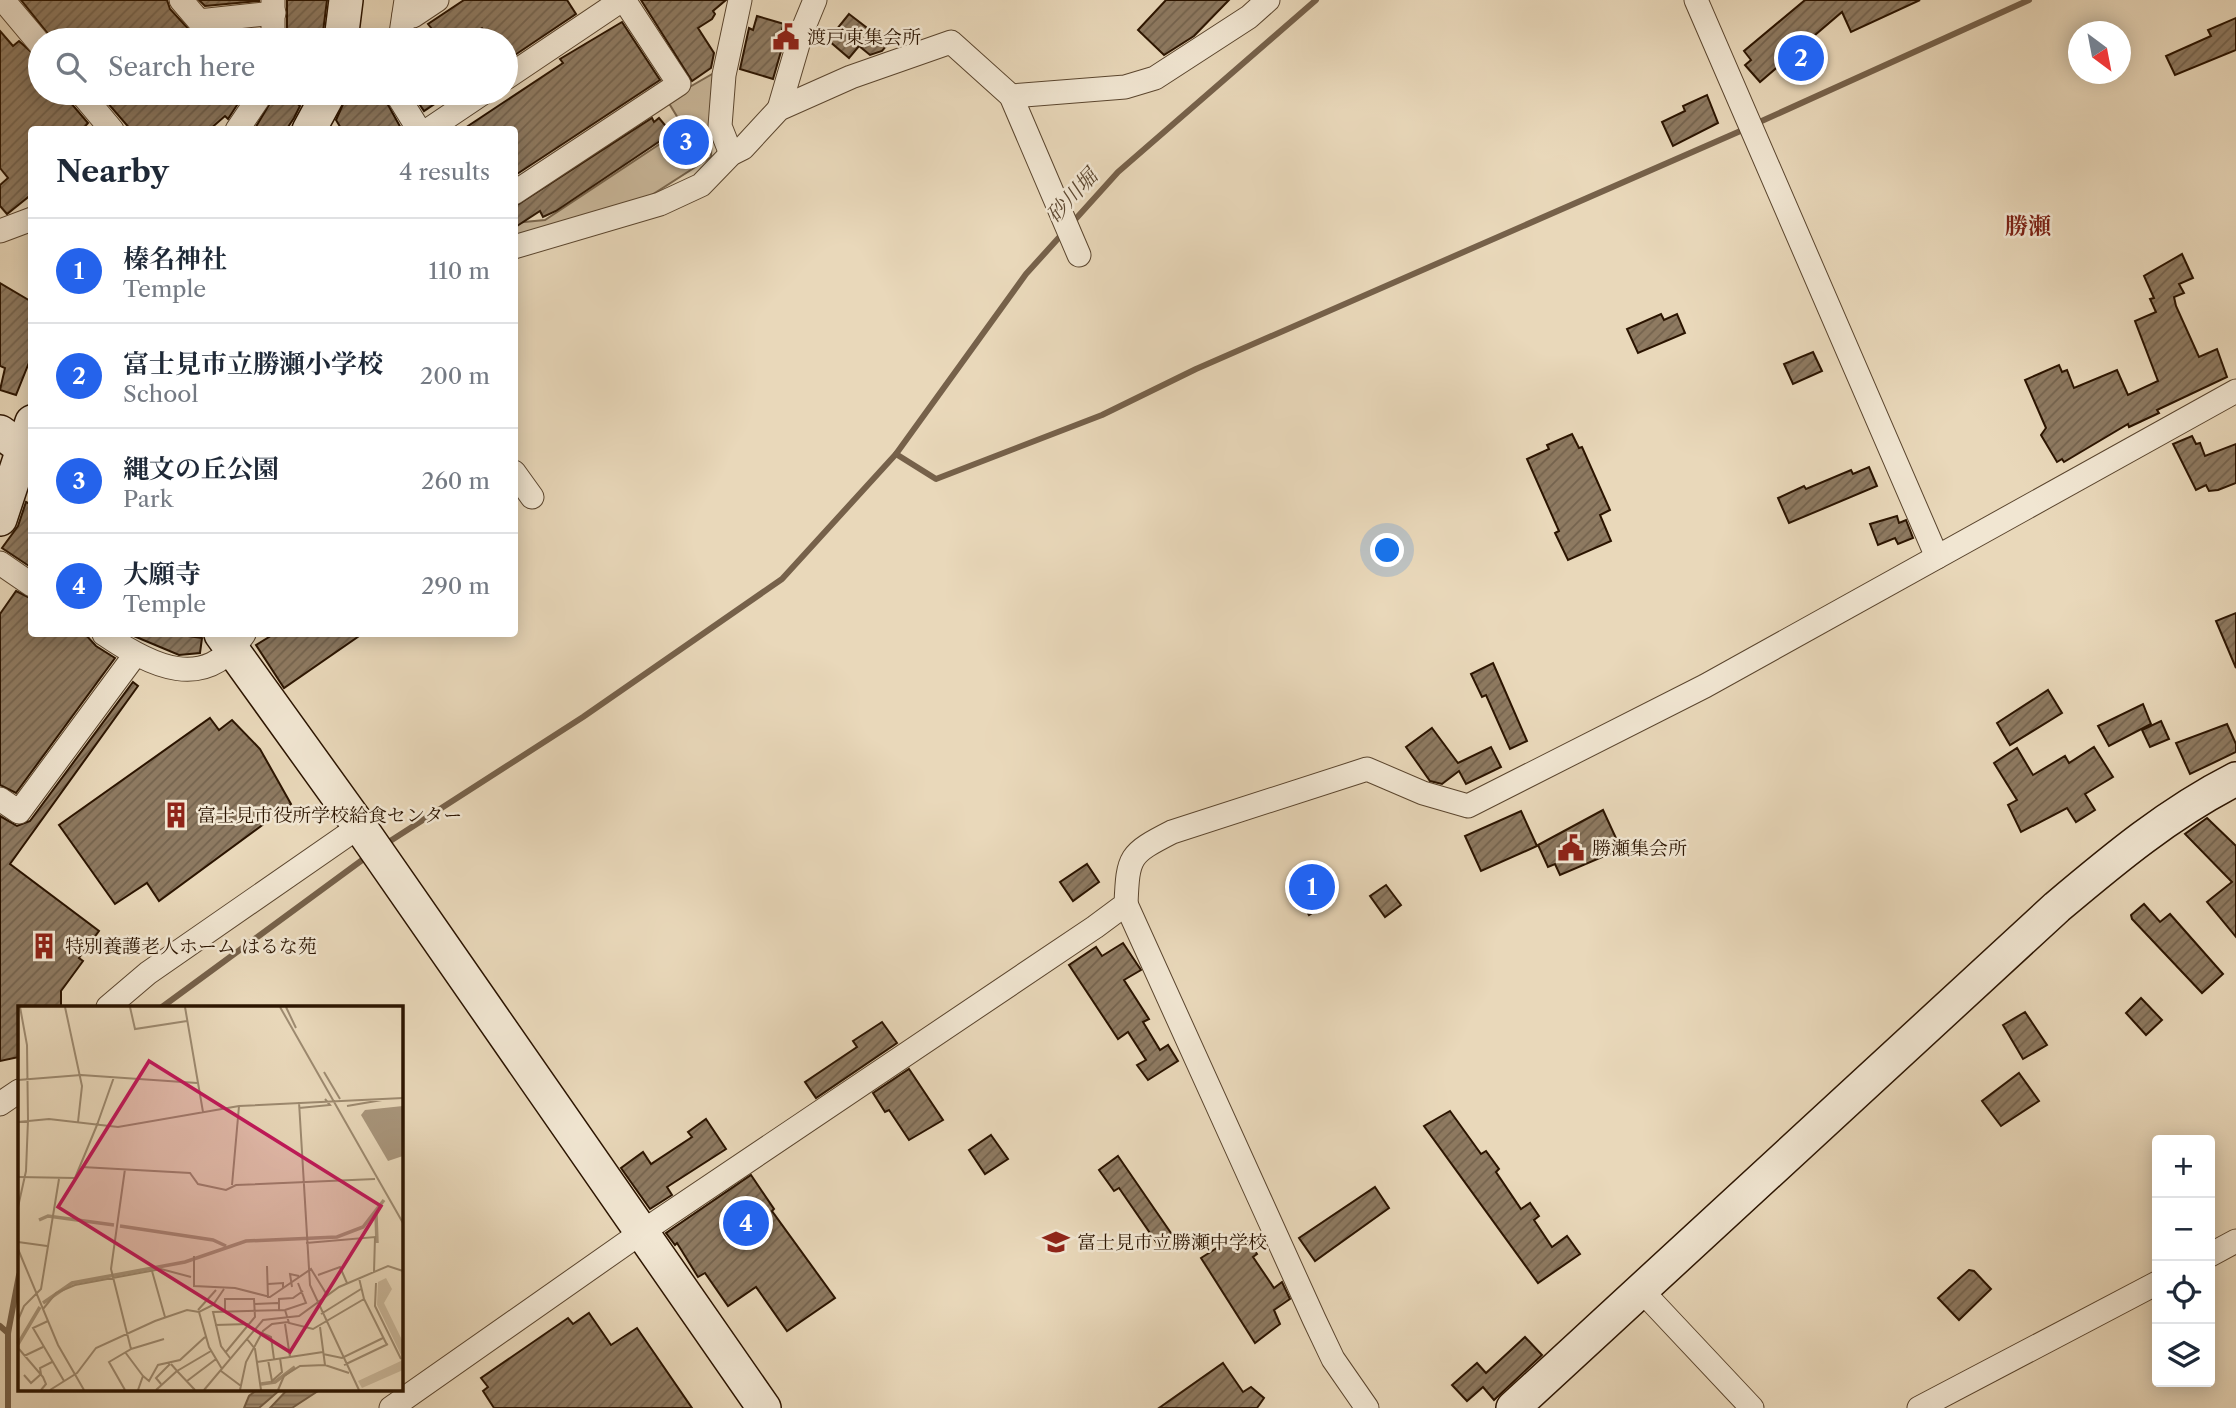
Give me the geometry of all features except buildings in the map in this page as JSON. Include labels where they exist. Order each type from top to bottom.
[{"type":"street","points":[[3,0],[28,30]]},
{"type":"street","points":[[181,0],[199,21],[274,6],[273,28]]},
{"type":"street","points":[[342,28],[346,0]]},
{"type":"street","points":[[405,8],[414,16],[437,0]]},
{"type":"street","points":[[518,70],[623,0],[679,84],[518,190]]},
{"type":"street","points":[[731,154],[720,126],[724,75],[740,0]]},
{"type":"street","points":[[779,109],[801,34],[815,0]]},
{"type":"street","points":[[1011,96],[1125,87],[1155,78],[1249,18],[1268,0]]},
{"type":"street","points":[[1696,0],[1937,557]]},
{"type":"street","points":[[402,28],[405,8]]},
{"type":"street","points":[[518,246],[660,204],[701,185],[731,154],[743,148],[779,109],[851,77],[951,42],[1011,96],[1079,255]]},
{"type":"street","points":[[91,105],[109,126]]},
{"type":"street","points":[[240,126],[254,105]]},
{"type":"street","points":[[311,126],[323,105]]},
{"type":"street","points":[[403,105],[417,126]]},
{"type":"street","points":[[434,126],[465,105]]},
{"type":"street","points":[[0,230],[28,220]]},
{"type":"street","points":[[1367,1408],[1333,1359],[1126,904],[1128,867],[1133,857],[1143,847],[1172,832],[1367,769],[1423,793],[1468,806],[1704,686],[2236,391]]},
{"type":"street","points":[[0,519],[22,439]]},
{"type":"street","points":[[518,478],[532,497]]},
{"type":"street","points":[[0,563],[28,582]]},
{"type":"street","points":[[108,637],[135,655],[153,663],[197,670],[210,667],[233,639],[764,1408]]},
{"type":"street","points":[[0,799],[19,812],[135,655]]},
{"type":"street","points":[[1513,1408],[2121,853],[2179,811],[2236,779]]},
{"type":"street","points":[[109,1006],[148,972],[364,832]]},
{"type":"street","points":[[391,1408],[642,1232],[1126,904]]},
{"type":"street","points":[[0,1104],[18,1092]]},
{"type":"street","points":[[2215,1252],[2236,1241]]},
{"type":"street","points":[[1919,1408],[2152,1286]]},
{"type":"street","points":[[1642,1291],[1752,1408]]},
{"type":"shaded area","points":[[714,73],[711,157],[647,198],[518,235],[518,223],[545,220],[684,128],[667,100]]},
{"type":"shaded area","points":[[257,1390],[280,1390],[259,1408],[244,1408],[249,1396]]},
{"type":"shaded area","points":[[287,1390],[319,1390],[292,1408],[270,1408]]},
{"type":"waterway","name":"砂川堀","points":[[1072,223],[1118,172],[1316,0]]},
{"type":"waterway","points":[[1755,124],[2029,0]]},
{"type":"waterway","points":[[896,454],[936,479],[1102,415],[1196,369],[1745,129]]},
{"type":"waterway","points":[[384,845],[583,717],[782,579],[896,454],[1026,274],[1064,232]]},
{"type":"waterway","points":[[163,1006],[369,855]]},
{"type":"waterway","points":[[8,1408],[8,1333],[18,1280]]},
{"type":"waterway","points":[[0,1326],[8,1333]]},
{"type":"place","name":"渡戸東集会所","points":[[786,37]]},
{"type":"place","name":"富士見市立勝瀬小学校","points":[[1801,58]]},
{"type":"place","name":"縄文の丘公園","points":[[686,142]]},
{"type":"place","name":"富士見市役所学校給食センター","points":[[176,815]]},
{"type":"place","name":"勝瀬集会所","points":[[1571,848]]},
{"type":"place","name":"榛名神社","points":[[1312,887]]},
{"type":"place","name":"特別養護老人ホーム はるな苑","points":[[44,946]]},
{"type":"place","name":"大願寺","points":[[746,1223]]},
{"type":"place","name":"富士見市立勝瀬中学校","points":[[1056,1242]]},
{"type":"district","name":"勝瀬","points":[[2028,226]]}]
